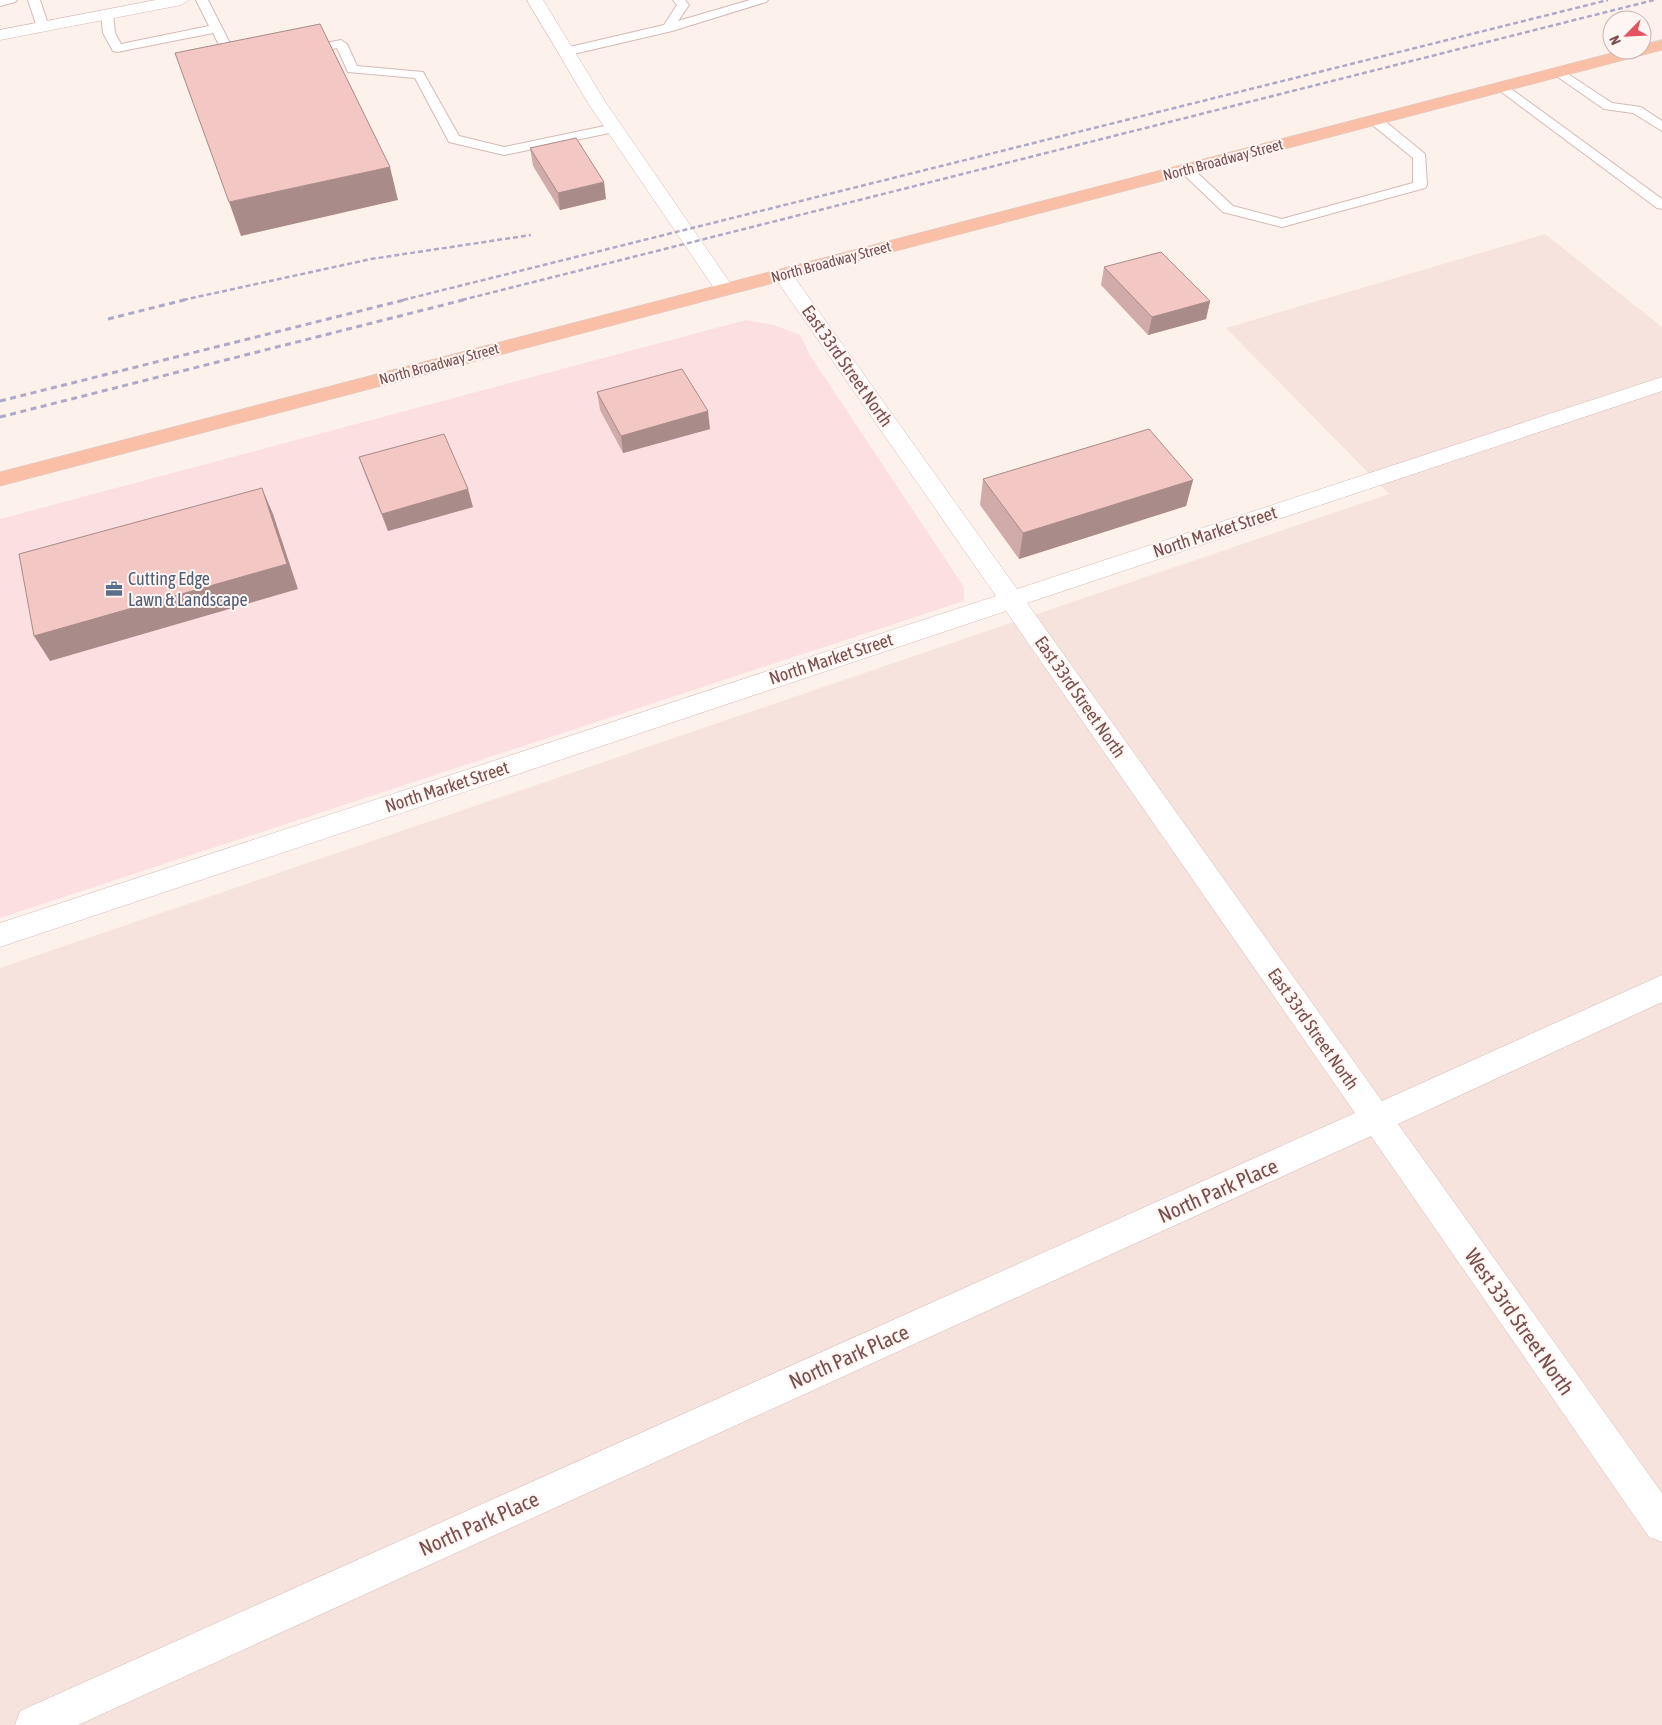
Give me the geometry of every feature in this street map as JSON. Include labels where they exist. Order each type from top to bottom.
[{"type":"main road","name":"North Broadway Street","points":[[0,479],[1374,120],[1661,47]]},
{"type":"street","points":[[0,36],[181,0]]},
{"type":"street","points":[[535,0],[565,52],[614,128],[725,290]]},
{"type":"street","name":"East 33rd Street North","points":[[783,275],[1376,1119]]},
{"type":"street","name":"North Market Street","points":[[0,935],[1662,384]]},
{"type":"street","name":"North Park Place","points":[[34,1725],[1662,988]]},
{"type":"street","name":"West 33rd Street North","points":[[1376,1119],[1662,1524]]},
{"type":"lane","points":[[0,2],[11,0]]},
{"type":"lane","points":[[34,0],[43,27]]},
{"type":"lane","points":[[202,0],[234,65],[244,63]]},
{"type":"lane","points":[[668,28],[683,5],[679,0]]},
{"type":"lane","points":[[565,52],[668,28],[762,0]]},
{"type":"lane","points":[[107,14],[109,33],[117,48],[215,29]]},
{"type":"lane","points":[[292,54],[341,44],[352,69],[419,75],[454,139],[504,151],[614,128]]},
{"type":"lane","points":[[1560,72],[1608,106],[1637,110],[1662,127]]},
{"type":"lane","points":[[1503,87],[1552,121],[1662,204]]},
{"type":"lane","points":[[1186,170],[1228,209],[1282,223],[1420,185],[1420,157],[1374,120]]},
{"type":"shaded area","points":[[1545,234],[1662,327],[1662,1725],[0,1725],[0,968],[1389,494],[1226,328]]},
{"type":"shaded area","points":[[746,320],[774,325],[800,335],[811,357],[964,587],[964,601],[0,918],[0,519]]},
{"type":"building","points":[[320,24],[390,167],[229,202],[175,53]]},
{"type":"building","points":[[576,138],[604,182],[558,193],[530,148]]},
{"type":"building","points":[[1161,252],[1210,301],[1152,317],[1104,267]]},
{"type":"building","points":[[682,369],[708,411],[621,436],[597,392]]},
{"type":"building","points":[[1149,429],[1193,480],[1023,533],[983,479]]},
{"type":"building","points":[[444,434],[468,489],[382,514],[359,457]]},
{"type":"building","points":[[262,488],[287,564],[34,636],[19,554]]},
{"type":"railway","points":[[403,300],[1608,0]]},
{"type":"railway","points":[[462,300],[1654,0]]},
{"type":"railway","points":[[183,300],[371,259],[531,235]]},
{"type":"railway","points":[[108,319],[188,299]]},
{"type":"railway","points":[[0,401],[408,299]]},
{"type":"railway","points":[[0,417],[467,299]]},
{"type":"place","name":"Cutting Edge Lawn & Landscape","points":[[114,589]]}]
